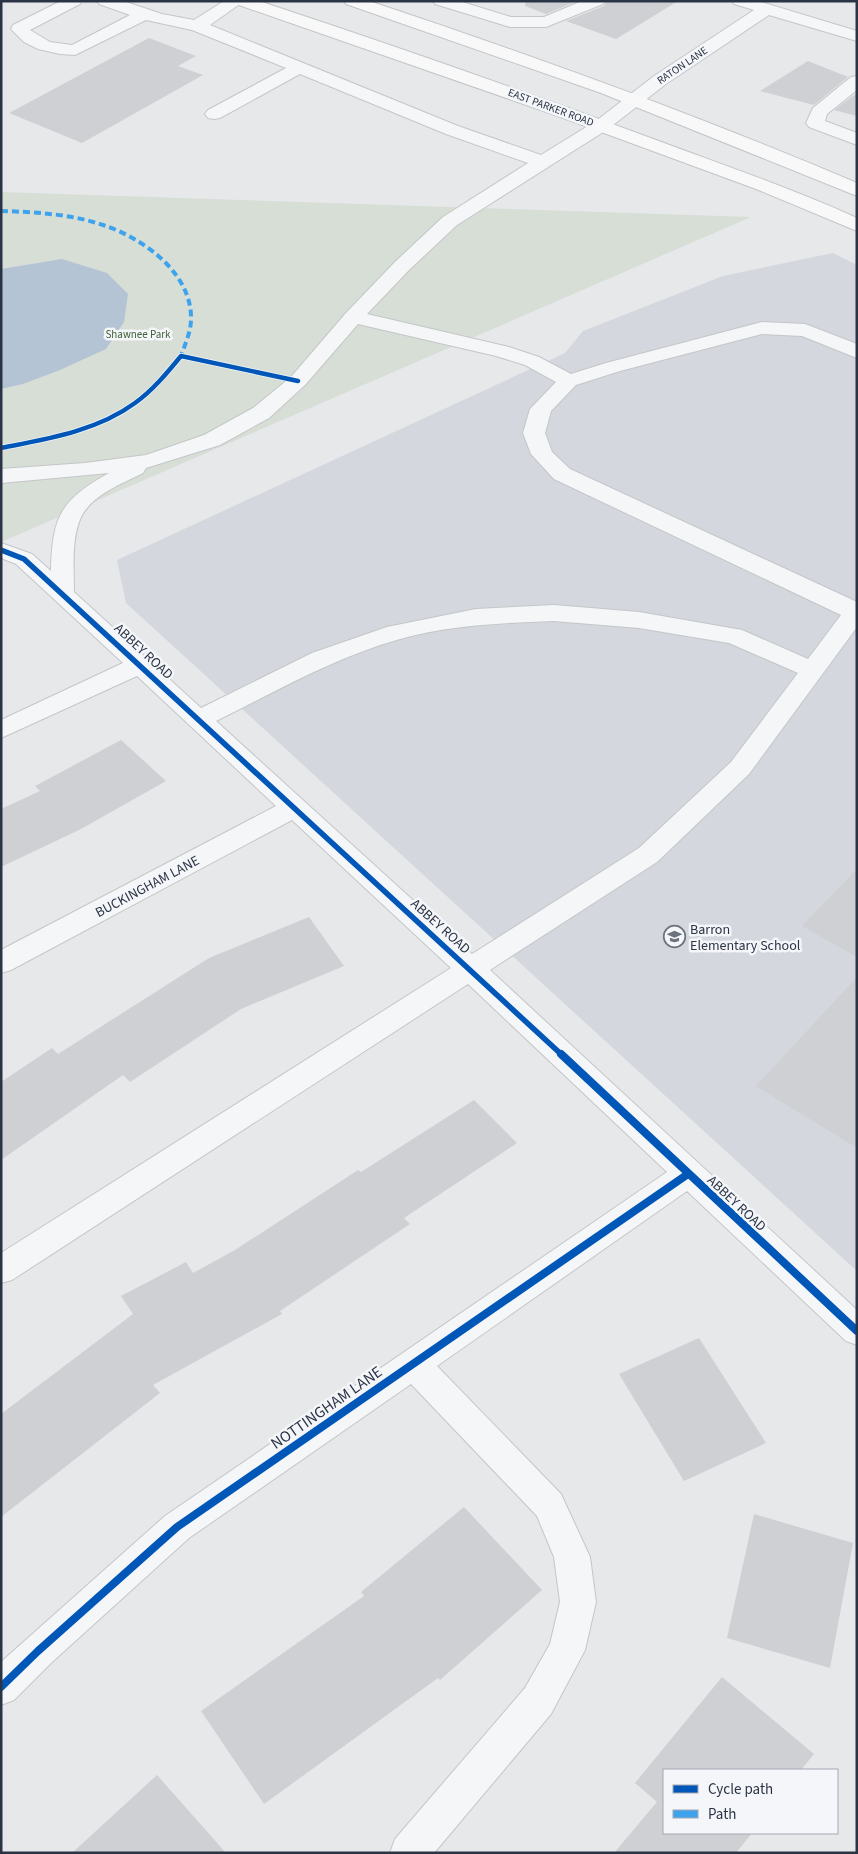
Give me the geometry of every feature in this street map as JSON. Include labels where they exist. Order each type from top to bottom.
[{"type":"main road","name":"EAST PARKER ROAD","points":[[242,1],[378,46],[602,125],[819,206],[857,225]]},
{"type":"main road","points":[[352,1],[634,98],[751,144],[857,190]]},
{"type":"street","points":[[74,1],[19,29],[24,36],[42,43],[65,50],[75,50],[144,14]]},
{"type":"street","points":[[105,1],[144,14],[197,26],[452,130],[542,162]]},
{"type":"street","points":[[197,26],[236,1]]},
{"type":"street","points":[[441,1],[510,22],[546,22],[597,1]]},
{"type":"street","points":[[740,1],[857,36]]},
{"type":"street","name":"RATON LANE","points":[[149,461],[212,440],[261,412],[298,382],[353,317],[402,266],[450,221],[602,125],[634,98],[766,10]]},
{"type":"street","points":[[214,114],[301,67]]},
{"type":"street","points":[[857,81],[820,112],[815,123],[857,140]]},
{"type":"street","points":[[353,317],[502,351],[532,361],[569,381]]},
{"type":"street","points":[[1,1270],[648,855],[740,768],[855,611],[562,474],[542,454],[534,433],[541,409],[569,381],[613,367],[762,328],[805,330],[857,352]]},
{"type":"street","points":[[1,476],[85,470],[149,461]]},
{"type":"street","points":[[62,594],[63,539],[76,506],[111,480],[149,461]]},
{"type":"street","name":"ABBEY ROAD","points":[[1,550],[24,559],[470,969],[857,1331]]},
{"type":"street","points":[[198,719],[321,659],[395,632],[476,617],[554,613],[639,620],[734,636],[812,670]]},
{"type":"street","points":[[1,730],[140,665]]},
{"type":"street","name":"BUCKINGHAM LANE","points":[[1,963],[294,808]]},
{"type":"street","name":"NOTTINGHAM LANE","points":[[1,1687],[38,1651],[177,1527],[688,1174]]},
{"type":"street","points":[[408,1853],[538,1701],[567,1650],[578,1602],[572,1557],[549,1505],[413,1363]]},
{"type":"shaded area","name":"Barron Elementary School","points":[[833,253],[857,265],[857,1271],[126,603],[117,560],[565,353],[583,331],[723,276]]},
{"type":"green space","name":"Shawnee Park","points":[[1,192],[751,217],[1,542]]},
{"type":"water","points":[[62,259],[107,273],[128,294],[124,322],[106,349],[60,370],[23,384],[1,389],[1,269]]},
{"type":"building","points":[[526,1],[577,1],[546,14],[525,6]]},
{"type":"building","points":[[607,1],[678,1],[616,39],[566,21],[604,6]]},
{"type":"building","points":[[149,38],[196,56],[178,66],[203,75],[82,143],[9,113]]},
{"type":"building","points":[[808,61],[848,77],[814,105],[760,91]]},
{"type":"building","points":[[857,93],[857,116],[834,110]]},
{"type":"building","points":[[121,740],[166,781],[81,829],[1,867],[1,809],[40,791],[35,786]]},
{"type":"building","points":[[857,869],[857,957],[802,926]]},
{"type":"building","points":[[309,917],[344,966],[241,1009],[130,1082],[123,1075],[1,1160],[1,1082],[52,1048],[58,1054],[209,958]]},
{"type":"building","points":[[857,977],[857,1148],[756,1086]]},
{"type":"building","points":[[474,1100],[517,1143],[404,1218],[410,1224],[280,1311],[282,1314],[153,1385],[160,1393],[1,1517],[1,1414],[133,1314],[121,1296],[186,1262],[193,1273],[235,1250],[358,1170],[361,1172]]},
{"type":"building","points":[[699,1338],[766,1443],[684,1481],[619,1374]]},
{"type":"building","points":[[464,1507],[542,1590],[440,1680],[438,1678],[264,1804],[201,1711],[364,1596],[361,1592]]},
{"type":"building","points":[[754,1514],[853,1543],[830,1668],[727,1638]]},
{"type":"building","points":[[722,1677],[814,1754],[802,1769],[663,1769],[663,1834],[751,1834],[736,1853],[614,1853],[657,1802],[635,1783]]},
{"type":"building","points":[[157,1775],[226,1853],[72,1853]]},
{"type":"marked path","points":[[1,211],[53,215],[103,225],[131,239],[162,260],[179,277],[190,305],[190,326],[181,356]]},
{"type":"cycle path","points":[[1,448],[67,434],[114,415],[129,407],[150,390],[181,356],[298,381]]},
{"type":"cycle path","points":[[1,550],[24,559],[470,969],[857,1331]]},
{"type":"cycle path","points":[[1,1687],[38,1651],[177,1527],[688,1174]]},
{"type":"place","name":"Barron Elementary School","points":[[674,937]]}]
